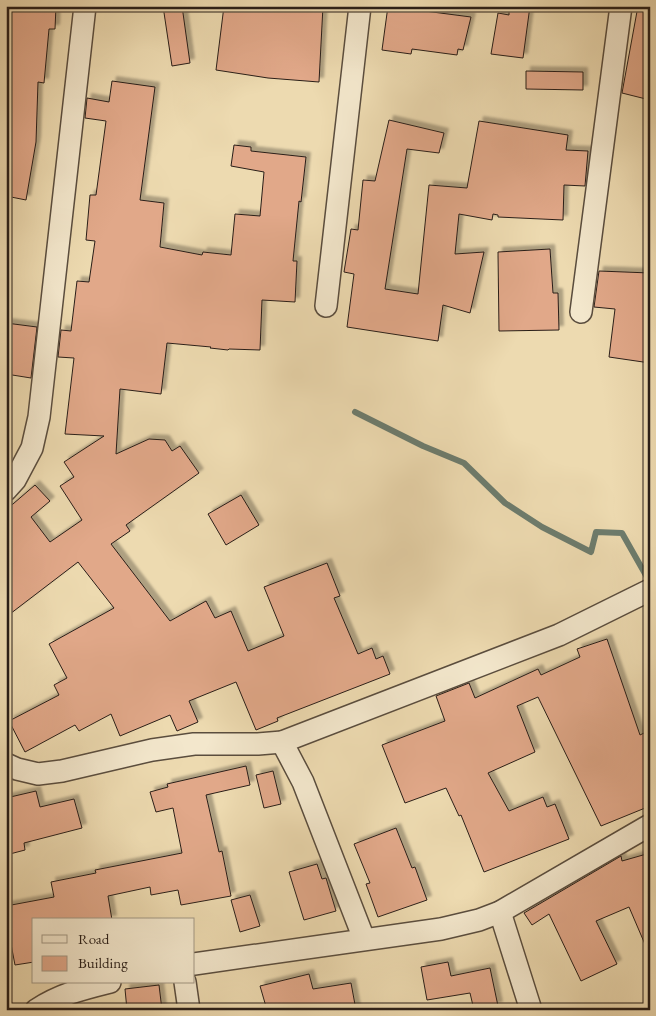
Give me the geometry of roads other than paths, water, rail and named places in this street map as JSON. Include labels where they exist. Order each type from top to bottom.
[{"type":"street","points":[[6,490],[15,480],[32,448],[39,417],[85,6]]},
{"type":"street","points":[[326,306],[360,6]]},
{"type":"street","points":[[582,312],[621,6]]},
{"type":"street","points":[[6,764],[38,774],[177,746],[282,742],[559,635],[650,590]]},
{"type":"street","points":[[282,742],[311,801],[364,939]]},
{"type":"street","points":[[195,964],[441,928],[480,920],[500,912],[650,825]]},
{"type":"street","points":[[500,912],[531,1010]]},
{"type":"street","points":[[36,1010],[74,990],[101,984]]},
{"type":"street","points":[[185,984],[189,1010]]},
{"type":"waterway","points":[[355,412],[423,446],[464,463],[505,503],[542,527],[591,552],[596,532],[622,533],[648,579]]}]
